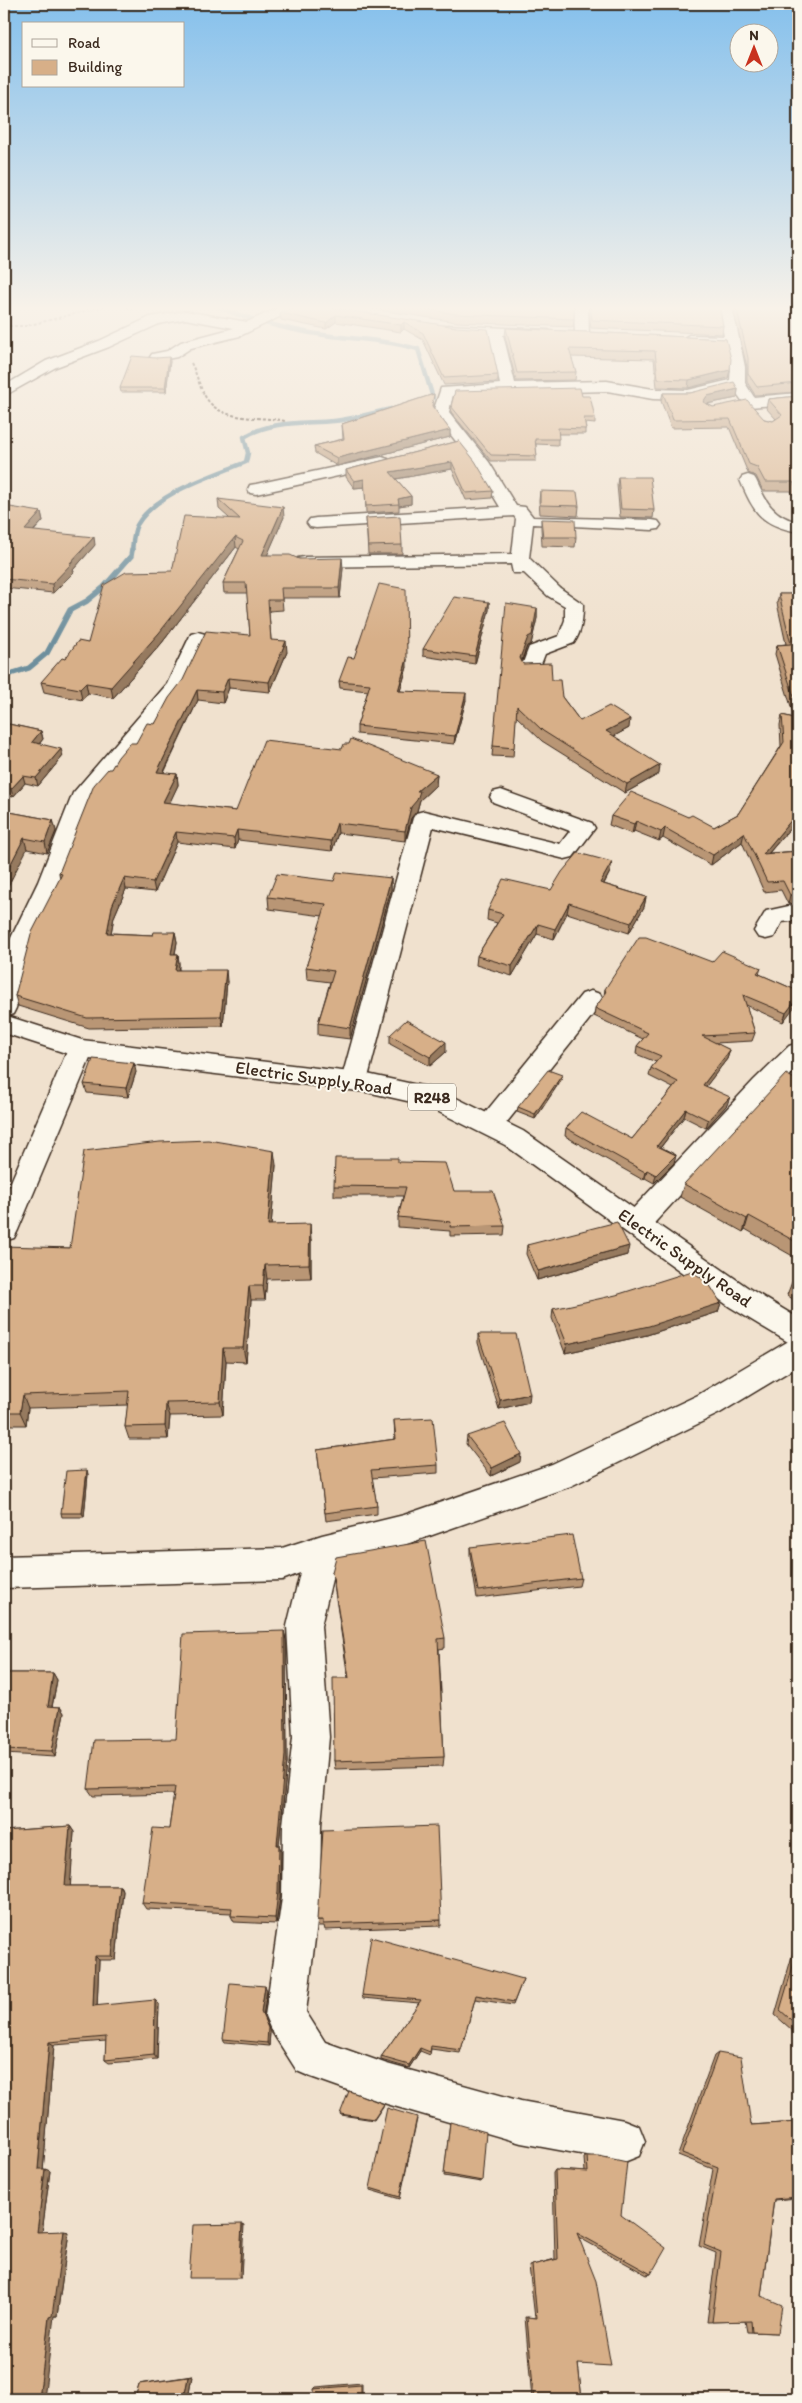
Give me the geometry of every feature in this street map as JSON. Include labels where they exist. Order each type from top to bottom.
[{"type":"street","points":[[445,417],[483,465],[518,516],[520,564]]},
{"type":"street","points":[[444,445],[462,440]]},
{"type":"street","points":[[256,489],[363,467],[399,457]]},
{"type":"street","points":[[748,480],[763,513],[779,523],[798,527]]},
{"type":"street","points":[[316,523],[518,516],[652,525]]},
{"type":"street","points":[[300,562],[400,559],[520,564],[554,592],[574,604],[574,620],[567,639],[536,650],[531,668]]},
{"type":"street","points":[[4,1008],[20,944],[49,882],[84,793],[176,686],[198,638]]},
{"type":"street","points":[[354,1081],[424,818],[565,852],[584,828],[501,797]]},
{"type":"street","points":[[766,931],[774,916],[798,912]]},
{"type":"street","points":[[490,1126],[591,1000]]},
{"type":"street","name":"Electric Supply Road","points":[[4,1024],[81,1049],[354,1081],[431,1097],[514,1138],[740,1298],[798,1333]]},
{"type":"street","points":[[4,1230],[81,1049]]},
{"type":"street","points":[[636,1224],[762,1087],[798,1052]]},
{"type":"street","points":[[4,1572],[282,1564],[322,1550],[404,1530],[560,1476],[709,1404],[798,1352]]},
{"type":"street","points":[[322,1550],[304,1626],[311,1737],[302,1825],[301,1898],[285,2016],[311,2057],[387,2084],[521,2122],[624,2141]]},
{"type":"path","points":[[247,417],[285,421]]},
{"type":"building","points":[[363,417],[440,417],[450,430],[337,458],[314,446],[344,439],[342,424]]},
{"type":"building","points":[[460,417],[595,417],[584,418],[586,429],[558,428],[559,439],[535,439],[537,456],[491,455]]},
{"type":"building","points":[[672,417],[762,417],[773,421],[779,417],[798,417],[798,491],[793,482],[765,482],[757,467],[749,464],[730,419],[673,420]]},
{"type":"building","points":[[459,441],[475,461],[493,491],[466,493],[452,462],[390,472],[411,496],[398,499],[399,504],[366,506],[364,479],[354,481],[346,470]]},
{"type":"building","points":[[618,477],[650,477],[654,510],[621,509]]},
{"type":"building","points":[[540,491],[577,492],[579,506],[540,505]]},
{"type":"building","points":[[218,499],[283,507],[262,555],[290,555],[299,559],[342,558],[339,588],[281,588],[282,600],[268,600],[271,640],[286,641],[269,682],[228,678],[222,692],[197,690],[157,772],[177,774],[163,802],[236,811],[264,740],[342,749],[344,744],[349,744],[351,739],[437,774],[417,791],[420,791],[417,800],[411,807],[405,831],[337,823],[331,841],[237,830],[234,838],[176,832],[153,882],[124,878],[112,906],[107,933],[153,935],[154,932],[175,932],[171,954],[178,954],[175,970],[226,970],[221,1016],[87,1018],[15,996],[31,934],[62,874],[59,873],[94,785],[108,769],[111,769],[130,743],[136,743],[147,723],[155,724],[169,698],[183,680],[206,631],[250,635],[246,583],[223,583],[243,541],[235,537],[159,633],[111,687],[86,683],[80,689],[41,682],[62,658],[65,659],[78,641],[88,643],[104,585],[126,572],[172,571],[184,516],[240,519]]},
{"type":"building","points":[[10,507],[41,512],[25,530],[94,537],[52,584],[4,579],[4,518]]},
{"type":"building","points":[[400,516],[402,545],[368,546],[366,518]]},
{"type":"building","points":[[541,519],[575,520],[576,537],[543,537]]},
{"type":"building","points":[[379,584],[406,589],[407,659],[398,691],[466,693],[455,736],[357,726],[370,684],[339,681],[348,657],[354,658]]},
{"type":"building","points":[[779,594],[798,594],[798,704],[796,703],[777,645],[791,644]]},
{"type":"building","points":[[454,597],[489,602],[475,656],[423,649]]},
{"type":"building","points":[[506,603],[537,608],[532,635],[528,637],[520,658],[523,664],[551,663],[552,680],[560,680],[562,697],[580,721],[609,706],[630,719],[606,731],[660,765],[627,784],[543,731],[517,706],[514,748],[493,746]]},
{"type":"building","points":[[782,715],[798,719],[798,812],[763,854],[798,851],[798,894],[790,895],[783,881],[767,882],[744,833],[713,855],[665,828],[661,832],[636,821],[634,824],[611,816],[631,792],[688,817],[692,815],[714,827],[738,814],[784,742]]},
{"type":"building","points":[[4,723],[41,731],[32,742],[61,749],[36,778],[23,776],[11,789],[4,787]]},
{"type":"building","points":[[4,811],[53,820],[45,842],[24,838],[4,877]]},
{"type":"building","points":[[578,853],[612,862],[600,883],[646,897],[631,923],[569,903],[555,929],[538,924],[512,966],[477,956],[503,914],[488,910],[503,879],[551,890],[562,872]]},
{"type":"building","points":[[337,872],[391,878],[350,1028],[318,1023],[334,971],[306,967],[326,904],[268,897],[277,874],[334,881]]},
{"type":"building","points":[[639,937],[646,937],[712,962],[722,951],[761,968],[757,973],[798,991],[798,997],[786,1013],[743,995],[755,1033],[702,1036],[730,1050],[703,1085],[730,1097],[708,1120],[686,1109],[657,1146],[676,1155],[656,1175],[647,1170],[645,1172],[566,1128],[581,1112],[632,1139],[678,1082],[651,1068],[661,1056],[637,1046],[648,1033],[595,1008],[606,993],[605,989]]},
{"type":"building","points":[[406,1020],[446,1042],[430,1057],[390,1035]]},
{"type":"building","points":[[93,1059],[134,1063],[126,1088],[84,1084]]},
{"type":"building","points":[[548,1070],[562,1075],[535,1114],[518,1107]]},
{"type":"building","points":[[786,1074],[798,1081],[798,1168],[796,1170],[798,1171],[798,1243],[749,1216],[747,1219],[684,1184]]},
{"type":"building","points":[[208,1140],[274,1151],[268,1225],[310,1224],[309,1264],[265,1265],[263,1286],[249,1286],[243,1348],[223,1348],[220,1402],[166,1403],[165,1426],[125,1427],[129,1391],[23,1395],[20,1412],[4,1412],[4,1246],[70,1248],[84,1151],[160,1142]]},
{"type":"building","points":[[335,1158],[398,1158],[398,1162],[445,1163],[454,1191],[493,1191],[505,1226],[450,1227],[451,1222],[398,1217],[406,1187],[334,1186]]},
{"type":"building","points":[[617,1222],[629,1246],[538,1271],[527,1245]]},
{"type":"building","points":[[692,1271],[709,1284],[721,1303],[649,1326],[567,1344],[553,1309],[616,1295]]},
{"type":"building","points":[[798,1276],[798,1287],[792,1282]]},
{"type":"building","points":[[478,1334],[516,1334],[530,1394],[500,1400]]},
{"type":"building","points":[[433,1418],[438,1465],[371,1470],[377,1506],[325,1513],[317,1450],[396,1439],[394,1420]]},
{"type":"building","points":[[505,1423],[521,1454],[492,1468],[467,1436]]},
{"type":"building","points":[[87,1470],[82,1513],[61,1513],[66,1471]]},
{"type":"building","points":[[572,1535],[581,1578],[478,1591],[470,1547]]},
{"type":"building","points":[[426,1541],[445,1638],[438,1639],[444,1757],[334,1761],[333,1678],[349,1678],[332,1572],[336,1557]]},
{"type":"building","points":[[284,1631],[285,1755],[277,1845],[279,1845],[278,1892],[275,1918],[231,1916],[232,1908],[142,1903],[153,1828],[169,1829],[175,1787],[88,1789],[94,1740],[176,1739],[183,1634]]},
{"type":"building","points":[[4,1673],[53,1673],[48,1706],[60,1707],[52,1751],[4,1749]]},
{"type":"building","points":[[70,1826],[65,1886],[120,1886],[112,1956],[95,1956],[93,2006],[155,2000],[154,2055],[105,2060],[106,2037],[49,2042],[38,2169],[45,2169],[37,2232],[64,2231],[52,2316],[49,2317],[39,2399],[4,2399],[4,2076],[7,2042],[4,2042],[4,1831]]},
{"type":"building","points":[[437,1826],[441,1920],[323,1924],[323,1920],[317,1920],[323,1830]]},
{"type":"building","points":[[371,1937],[523,1979],[514,2002],[476,1995],[461,2050],[431,2046],[430,2052],[420,2048],[409,2065],[381,2057],[421,2000],[362,1995]]},
{"type":"building","points":[[798,1949],[798,2026],[780,2010]]},
{"type":"building","points":[[230,1983],[265,1986],[261,2012],[268,2028],[267,2043],[223,2039]]},
{"type":"building","points":[[718,2053],[741,2057],[751,2125],[798,2122],[798,2197],[774,2199],[761,2296],[782,2305],[778,2333],[752,2332],[751,2321],[712,2322],[721,2252],[704,2245],[718,2167],[682,2153]]},
{"type":"building","points":[[349,2091],[384,2104],[374,2119],[340,2114]]},
{"type":"building","points":[[387,2108],[417,2117],[400,2197],[370,2188]]},
{"type":"building","points":[[450,2122],[486,2132],[482,2181],[444,2174]]},
{"type":"building","points":[[587,2156],[599,2156],[627,2162],[621,2215],[666,2248],[651,2274],[577,2233],[596,2281],[611,2366],[578,2364],[582,2399],[534,2399],[527,2317],[537,2318],[532,2265],[558,2259],[555,2170],[588,2172]]},
{"type":"building","points":[[242,2224],[239,2278],[189,2278],[193,2225]]},
{"type":"building","points":[[188,2377],[184,2399],[135,2399],[139,2384]]},
{"type":"building","points":[[361,2385],[361,2399],[315,2399],[314,2389]]},
{"type":"waterway","points":[[132,551],[137,525],[157,503],[186,486],[246,462],[248,453],[244,437],[277,425],[322,422],[354,417]]},
{"type":"waterway","points":[[4,676],[29,668],[47,653],[70,610],[87,601],[104,587],[131,556],[132,550]]}]
